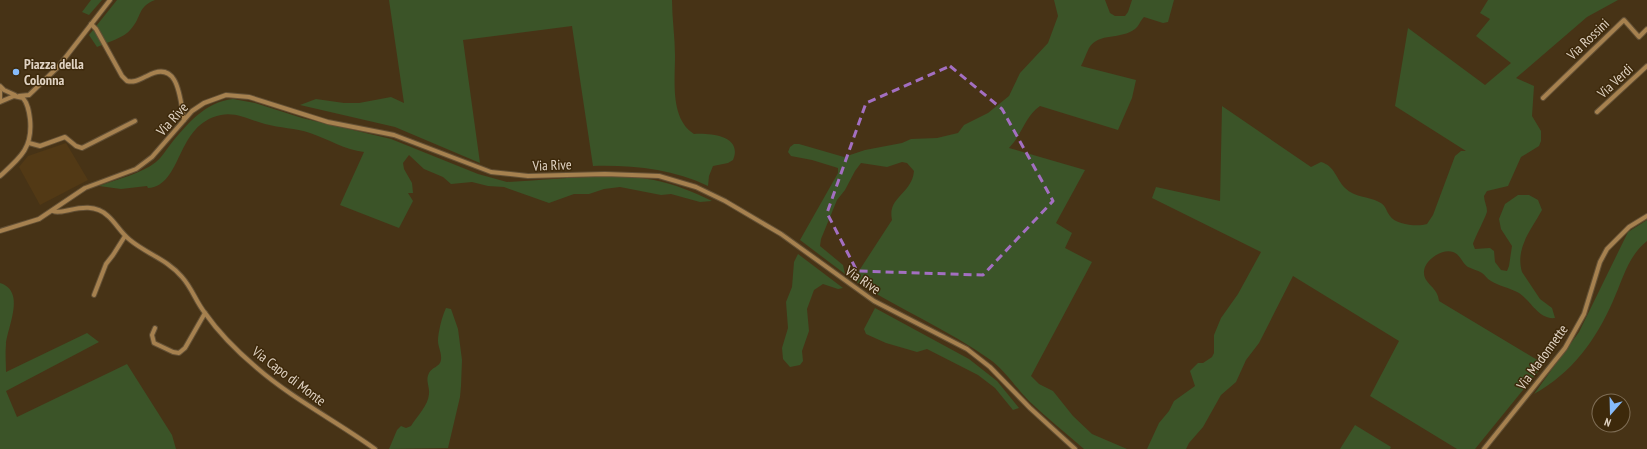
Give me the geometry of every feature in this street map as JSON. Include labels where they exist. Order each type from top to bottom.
[{"type":"street","points":[[0,91],[0,101],[10,96],[29,95],[58,67],[110,0]]},
{"type":"street","name":"Via Rossini","points":[[1543,98],[1624,20],[1639,37],[1647,29]]},
{"type":"street","points":[[91,24],[96,29],[122,76],[127,81],[136,81],[159,70],[167,72],[173,77],[184,120]]},
{"type":"street","name":"Via Verdi","points":[[1597,112],[1647,66]]},
{"type":"street","points":[[0,86],[6,92],[18,96],[24,100],[28,106]]},
{"type":"street","points":[[0,176],[11,166],[29,143],[31,129],[28,106],[29,95]]},
{"type":"street","name":"Via Rive","points":[[0,232],[31,222],[53,211],[89,186],[136,169],[152,157],[192,111],[204,103],[226,95],[239,95],[328,122],[394,135],[491,172],[528,176],[636,174],[658,176],[696,187],[725,201],[781,234],[874,301],[958,343],[975,354],[1001,376],[1030,408],[1075,449]]},
{"type":"street","points":[[29,143],[40,146],[65,137],[76,146],[82,148],[135,121]]},
{"type":"street","name":"Via Capo di Monte","points":[[53,211],[61,212],[82,207],[108,216],[125,236],[162,260],[182,277],[205,313],[240,353],[263,373],[374,449]]},
{"type":"street","name":"Via Madonnette","points":[[1484,449],[1565,348],[1584,314],[1600,262],[1607,249],[1629,227],[1647,216]]},
{"type":"street","points":[[94,295],[106,264],[125,236]]},
{"type":"street","points":[[155,328],[152,335],[154,343],[173,352],[179,352],[185,348],[205,313]]},
{"type":"highlighted area","points":[[950,66],[1002,109],[1053,201],[983,275],[857,271],[827,213],[866,103]]},
{"type":"shaded area","points":[[66,143],[88,180],[40,205],[19,167],[28,156]]},
{"type":"green space","points":[[91,0],[102,0],[89,15],[82,12]]},
{"type":"green space","points":[[117,0],[155,0],[142,9],[134,25],[128,32],[97,47],[89,35]]},
{"type":"green space","points":[[389,0],[672,0],[677,109],[686,127],[694,134],[716,135],[730,141],[734,146],[735,152],[733,160],[728,163],[713,166],[709,176],[708,186],[694,180],[652,169],[623,166],[593,166],[572,26],[463,40],[480,163],[395,127],[300,105],[316,99],[344,103],[359,103],[391,97],[404,103]]},
{"type":"green space","points":[[1054,0],[1105,0],[1110,13],[1115,16],[1125,16],[1132,0],[1174,0],[1168,22],[1163,23],[1144,17],[1136,28],[1129,32],[1098,40],[1089,48],[1081,66],[1136,80],[1132,98],[1118,130],[1040,106],[1027,120],[1009,148],[1085,170],[1056,223],[1072,233],[1065,248],[1092,262],[1031,376],[1039,384],[1053,391],[1073,416],[1092,434],[1127,449],[1084,449],[1029,401],[1002,370],[992,361],[959,339],[888,301],[853,280],[892,220],[891,212],[893,206],[912,179],[914,171],[907,163],[902,162],[887,167],[861,163],[845,190],[837,200],[821,239],[820,246],[843,265],[845,274],[800,240],[838,173],[838,168],[812,160],[791,156],[788,152],[790,147],[794,144],[799,144],[844,157],[865,150],[902,143],[911,139],[937,138],[958,133],[964,125],[988,113],[1009,96],[1020,73],[1048,43],[1058,16]]},
{"type":"green space","points":[[1488,0],[1618,0],[1587,17],[1516,78],[1534,86],[1532,116],[1541,131],[1541,141],[1539,146],[1521,157],[1508,186],[1487,191],[1484,196],[1484,200],[1487,211],[1473,244],[1475,249],[1490,248],[1494,251],[1495,262],[1501,270],[1507,271],[1512,246],[1501,229],[1499,219],[1505,204],[1518,195],[1529,195],[1538,200],[1542,210],[1522,247],[1520,263],[1522,272],[1540,299],[1552,308],[1555,318],[1544,316],[1519,293],[1494,283],[1482,273],[1468,267],[1458,255],[1453,252],[1444,252],[1434,256],[1425,268],[1424,273],[1426,280],[1436,292],[1439,301],[1544,364],[1475,449],[1457,449],[1370,396],[1399,341],[1293,276],[1259,343],[1246,360],[1236,382],[1221,395],[1203,427],[1189,443],[1186,449],[1147,449],[1159,423],[1169,411],[1174,401],[1195,386],[1190,371],[1198,363],[1203,363],[1212,357],[1214,353],[1214,335],[1221,318],[1238,294],[1261,252],[1152,198],[1156,187],[1220,201],[1222,106],[1311,167],[1321,162],[1326,164],[1345,188],[1353,194],[1381,203],[1385,206],[1393,219],[1402,223],[1413,225],[1427,224],[1433,215],[1455,156],[1461,151],[1466,151],[1395,106],[1408,28],[1485,85],[1511,63],[1476,36],[1490,19],[1480,13]]},
{"type":"green space","points":[[233,99],[255,103],[302,118],[391,139],[478,174],[507,182],[581,177],[636,178],[654,180],[669,184],[691,191],[712,201],[700,202],[671,194],[661,195],[620,187],[604,189],[589,194],[574,194],[549,203],[504,187],[488,186],[472,182],[451,184],[443,177],[424,169],[409,155],[403,163],[404,169],[412,183],[413,193],[408,193],[413,201],[399,228],[340,205],[364,152],[343,147],[317,135],[304,131],[271,125],[238,115],[227,114],[206,121],[195,130],[168,177],[159,185],[148,188],[147,186],[121,189],[99,186],[136,173],[150,166],[160,158],[183,129],[197,115],[214,104]]},
{"type":"green space","points":[[1647,220],[1647,241],[1640,247],[1627,268],[1613,301],[1591,342],[1571,366],[1548,386],[1534,394],[1579,332],[1628,232]]},
{"type":"green space","points":[[798,254],[843,288],[838,289],[823,284],[814,290],[807,309],[809,331],[802,351],[803,361],[800,365],[790,367],[783,359],[782,348],[788,328],[786,302],[792,287],[794,262]]},
{"type":"green space","points":[[0,283],[8,287],[12,293],[14,301],[14,310],[6,344],[6,372],[87,333],[99,342],[6,391],[17,417],[127,364],[172,435],[176,449],[0,449]]},
{"type":"green space","points":[[446,308],[451,309],[458,329],[462,360],[460,397],[448,448],[389,449],[397,430],[401,426],[406,428],[411,426],[427,403],[429,394],[428,376],[430,371],[439,364],[441,360],[438,338],[439,329]]},
{"type":"green space","points":[[875,308],[969,359],[997,381],[1019,408],[1013,410],[995,388],[978,375],[927,349],[917,352],[886,343],[866,334],[864,329]]},
{"type":"green space","points":[[1355,425],[1391,447],[1390,449],[1340,449]]},
{"type":"place","name":"Piazza della Colonna","points":[[16,72]]}]
